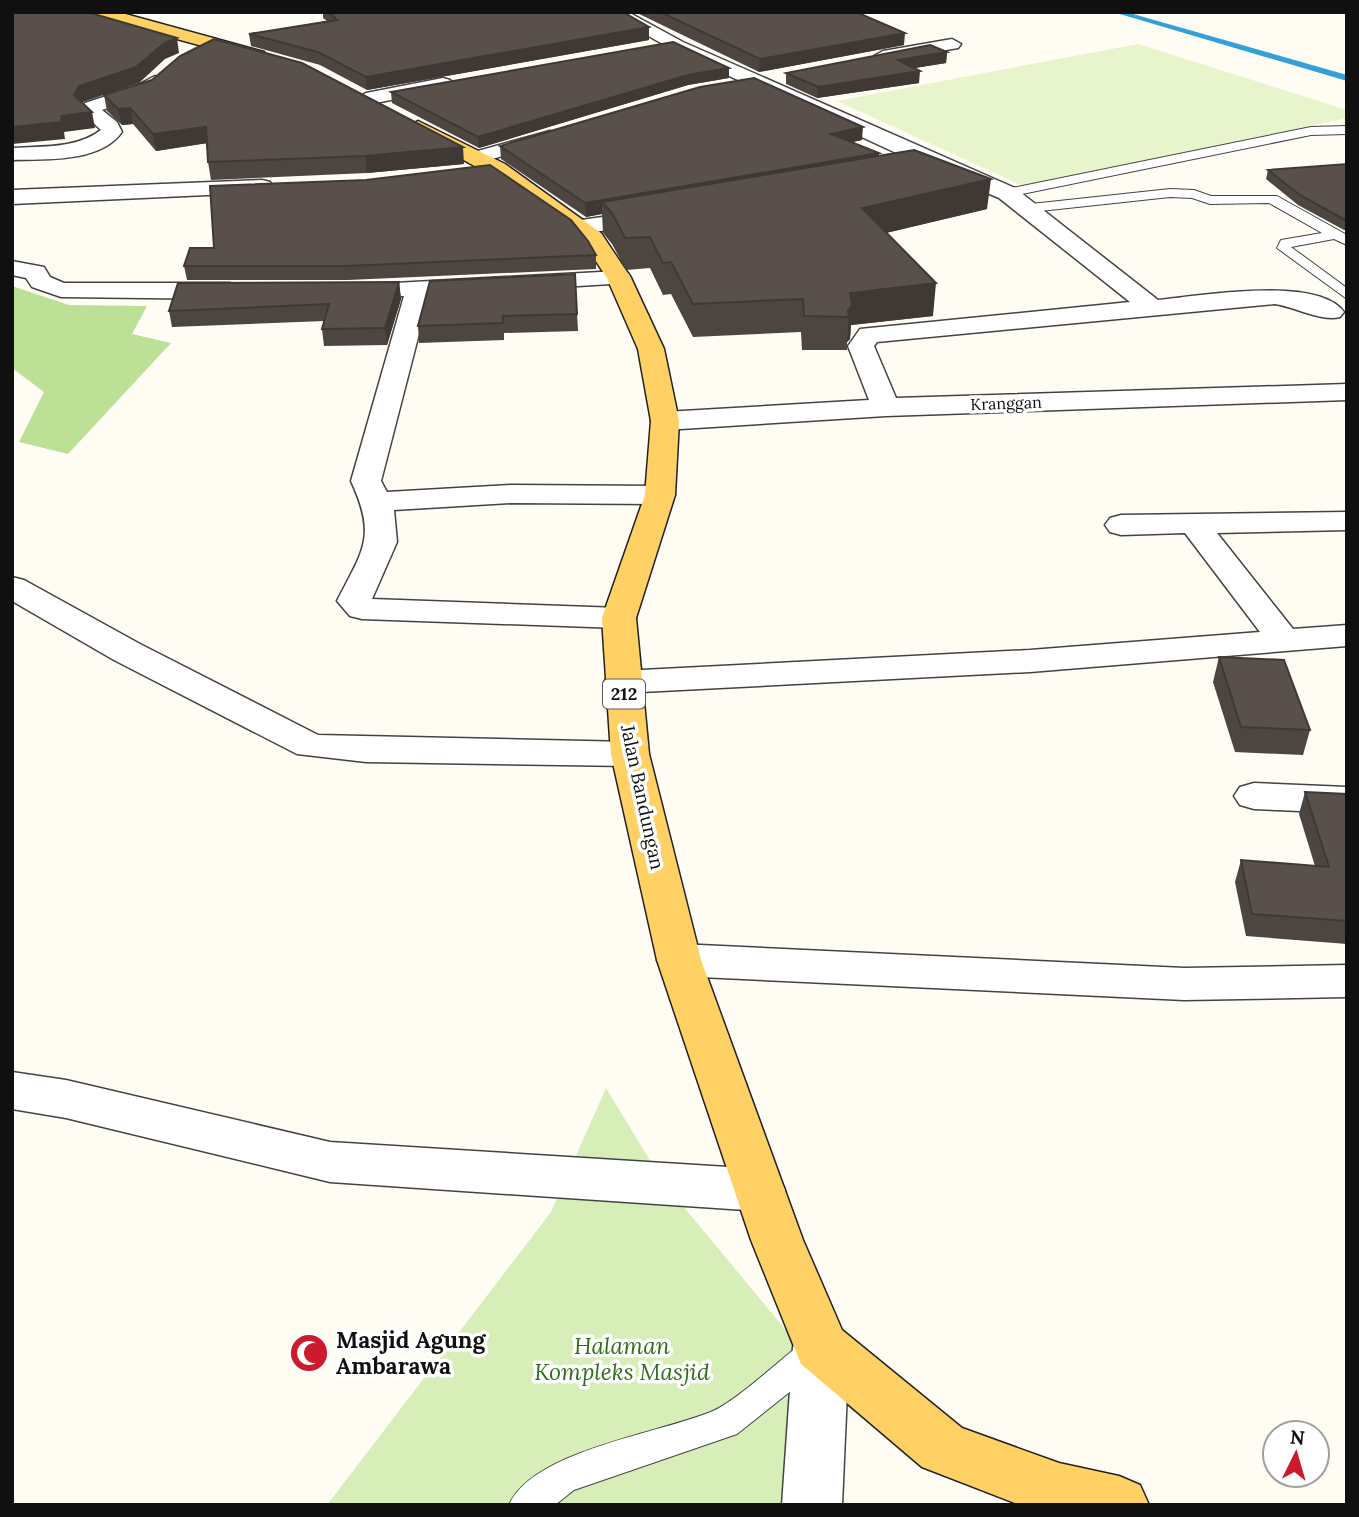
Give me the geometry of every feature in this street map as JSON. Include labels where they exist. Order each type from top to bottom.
[{"type":"main road","points":[[98,12],[200,51],[289,65]]},
{"type":"main road","name":"Jalan Bandungan","points":[[334,83],[366,99],[581,228],[598,244],[619,278],[651,349],[666,421],[660,495],[619,618],[622,682],[631,754],[679,960],[760,1190],[821,1347],[943,1448],[1059,1491],[1119,1505]]},
{"type":"street","points":[[614,12],[751,79],[940,165],[1007,192],[1031,208],[1154,309]]},
{"type":"street","points":[[639,49],[675,43]]},
{"type":"street","points":[[858,61],[952,44]]},
{"type":"street","points":[[12,155],[73,149],[106,137],[112,132],[110,126],[90,111],[92,107],[147,89],[169,69]]},
{"type":"street","points":[[715,87],[791,72]]},
{"type":"street","points":[[366,99],[459,82]]},
{"type":"street","points":[[477,167],[566,132]]},
{"type":"street","points":[[905,171],[940,165]]},
{"type":"street","points":[[12,197],[286,186]]},
{"type":"street","points":[[581,228],[675,213]]},
{"type":"street","points":[[12,268],[35,272],[41,282],[61,290],[256,291]]},
{"type":"street","points":[[321,291],[418,289],[619,278]]},
{"type":"street","points":[[418,289],[366,481],[377,502],[385,536],[354,601],[362,609],[619,618]]},
{"type":"street","points":[[886,407],[861,346],[869,335],[1275,296],[1303,300],[1343,311]]},
{"type":"street","name":"Kranggan","points":[[666,421],[886,407],[1347,392]]},
{"type":"street","points":[[377,502],[511,494],[660,495]]},
{"type":"street","points":[[1121,525],[1347,521]]},
{"type":"street","points":[[1193,523],[1283,640]]},
{"type":"street","points":[[12,587],[127,652],[310,746],[366,750],[631,754]]},
{"type":"street","points":[[622,682],[1163,652],[1347,635]]},
{"type":"street","points":[[1254,796],[1347,800]]},
{"type":"street","points":[[679,960],[1185,984],[1347,981]]},
{"type":"street","points":[[12,1090],[66,1100],[330,1162],[760,1190]]},
{"type":"street","points":[[811,1505],[821,1347]]},
{"type":"lane","points":[[1007,192],[1311,131],[1347,130]]},
{"type":"lane","points":[[1031,208],[1170,193],[1194,194],[1210,200],[1272,199],[1341,238]]},
{"type":"lane","points":[[1341,238],[1286,243],[1284,248],[1343,311]]},
{"type":"lane","points":[[527,1505],[562,1478],[633,1451],[725,1423],[821,1347]]},
{"type":"green space","points":[[1138,44],[1347,110],[1347,118],[1023,186],[837,101]]},
{"type":"green space","points":[[12,286],[69,305],[147,306],[132,334],[171,343],[68,454],[19,442],[44,392],[12,368]]},
{"type":"green space","name":"Halaman Kompleks Masjid","points":[[606,1088],[663,1182],[795,1341],[782,1505],[327,1505],[551,1212]]},
{"type":"building","points":[[12,12],[87,12],[177,38],[163,44],[136,67],[79,86],[74,95],[92,112],[61,116],[62,122],[12,127]]},
{"type":"building","points":[[329,12],[623,12],[649,27],[366,77],[318,52],[249,34],[337,20]]},
{"type":"building","points":[[660,12],[856,12],[905,33],[760,59]]},
{"type":"building","points":[[214,39],[302,63],[463,147],[365,156],[208,162],[206,127],[153,134],[130,108],[118,109],[104,95],[152,80],[180,56]]},
{"type":"building","points":[[673,42],[729,68],[688,75],[478,137],[391,92]]},
{"type":"building","points":[[930,45],[947,52],[898,60],[920,71],[818,87],[786,73]]},
{"type":"building","points":[[754,78],[863,127],[831,134],[879,153],[585,203],[500,146],[700,87]]},
{"type":"building","points":[[914,150],[991,179],[862,208],[936,283],[850,293],[852,305],[848,311],[849,317],[804,316],[803,299],[693,304],[671,262],[663,263],[650,237],[625,238],[612,213],[602,202]]},
{"type":"building","points":[[1347,164],[1347,221],[1300,195],[1268,170]]},
{"type":"building","points":[[490,165],[571,220],[596,255],[346,266],[184,266],[190,248],[214,248],[210,186],[366,180]]},
{"type":"building","points":[[575,274],[577,314],[503,316],[503,323],[418,326],[430,281]]},
{"type":"building","points":[[399,282],[385,328],[322,329],[329,304],[169,311],[178,283]]},
{"type":"building","points":[[1219,657],[1284,660],[1310,730],[1241,727]]},
{"type":"building","points":[[1305,792],[1347,794],[1347,921],[1252,914],[1241,860],[1329,867]]},
{"type":"waterway","points":[[1117,12],[1347,78]]},
{"type":"place","name":"Masjid Agung Ambarawa","points":[[309,1353]]}]
